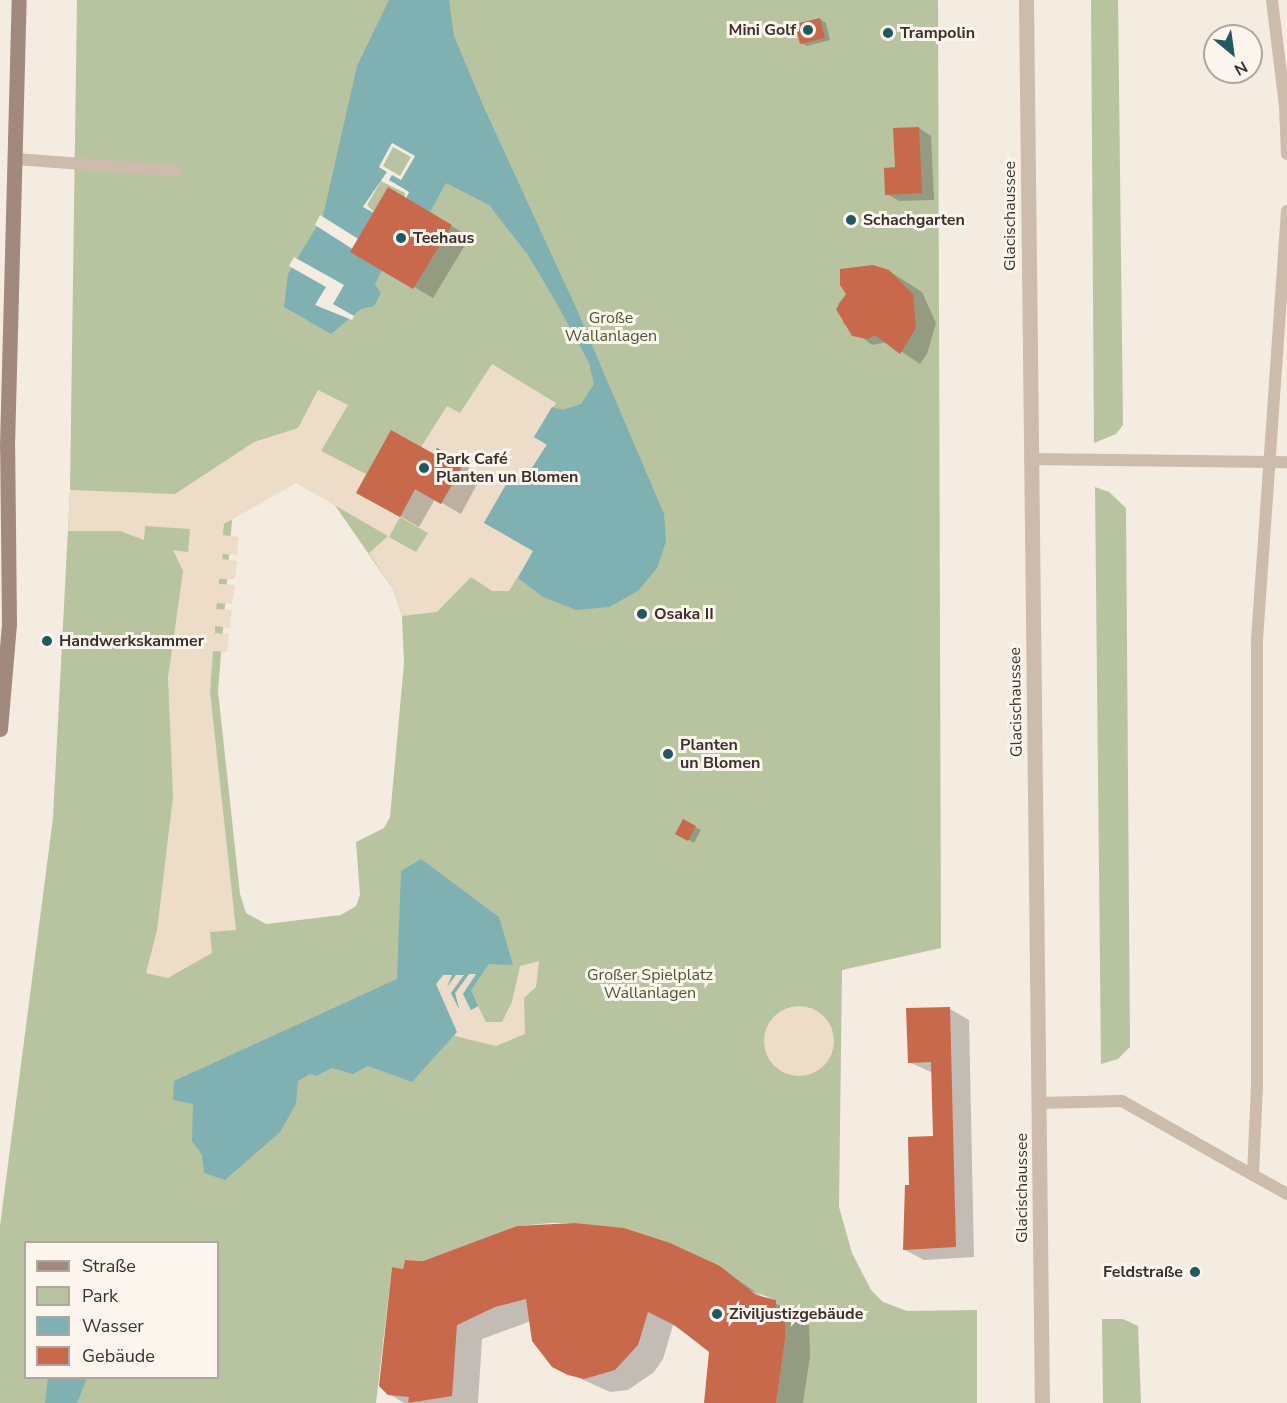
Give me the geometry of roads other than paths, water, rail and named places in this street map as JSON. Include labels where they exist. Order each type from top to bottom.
[{"type":"main road","points":[[0,729],[9,623],[7,446],[19,0]]},
{"type":"street","name":"Glacischaussee","points":[[1026,0],[1042,1403]]},
{"type":"lane","points":[[1272,0],[1285,106],[1287,153]]},
{"type":"lane","points":[[15,159],[177,171]]},
{"type":"lane","points":[[1253,1175],[1257,1086],[1257,642],[1287,211]]},
{"type":"lane","points":[[1030,459],[1287,462]]},
{"type":"lane","points":[[1040,1103],[1122,1101],[1287,1194]]},
{"type":"water","points":[[389,0],[449,0],[454,36],[482,103],[577,310],[664,514],[666,541],[657,568],[638,591],[609,607],[576,610],[543,597],[518,578],[533,551],[484,523],[512,474],[524,480],[547,445],[534,437],[552,407],[562,410],[581,404],[594,384],[589,363],[557,304],[528,255],[489,205],[446,183],[430,212],[406,198],[409,192],[389,180],[392,175],[401,180],[415,156],[392,143],[379,167],[387,172],[363,207],[373,212],[350,252],[382,270],[375,284],[381,293],[374,306],[361,309],[331,334],[284,307],[288,274],[323,216],[357,66]]},
{"type":"water","points":[[421,859],[499,917],[513,965],[489,964],[471,990],[478,1006],[471,1010],[463,994],[476,974],[469,974],[455,993],[459,1009],[451,993],[464,975],[456,975],[447,987],[452,975],[443,975],[436,984],[457,1032],[412,1082],[368,1066],[353,1074],[332,1068],[316,1076],[310,1074],[298,1081],[296,1104],[280,1132],[225,1180],[204,1173],[202,1155],[192,1141],[193,1104],[173,1100],[174,1081],[397,979],[401,871]]},
{"type":"water","points":[[48,1379],[87,1379],[77,1403],[45,1403]]},
{"type":"place","name":"Mini Golf","points":[[808,30]]},
{"type":"place","name":"Trampolin","points":[[888,33]]},
{"type":"place","name":"Schachgarten","points":[[851,220]]},
{"type":"place","name":"Teehaus","points":[[401,238]]},
{"type":"place","name":"Park Café Planten un Blomen","points":[[424,468]]},
{"type":"place","name":"Osaka II","points":[[642,614]]},
{"type":"place","name":"Handwerkskammer","points":[[47,641]]},
{"type":"place","name":"Planten un Blomen","points":[[668,754]]},
{"type":"place","name":"Feldstraße","points":[[1195,1272]]},
{"type":"place","name":"Ziviljustizgebäude","points":[[717,1314]]},
{"type":"park label","name":"Große Wallanlagen","points":[[611,327]]},
{"type":"park label","name":"Großer Spielplatz Wallanlagen","points":[[650,984]]}]
